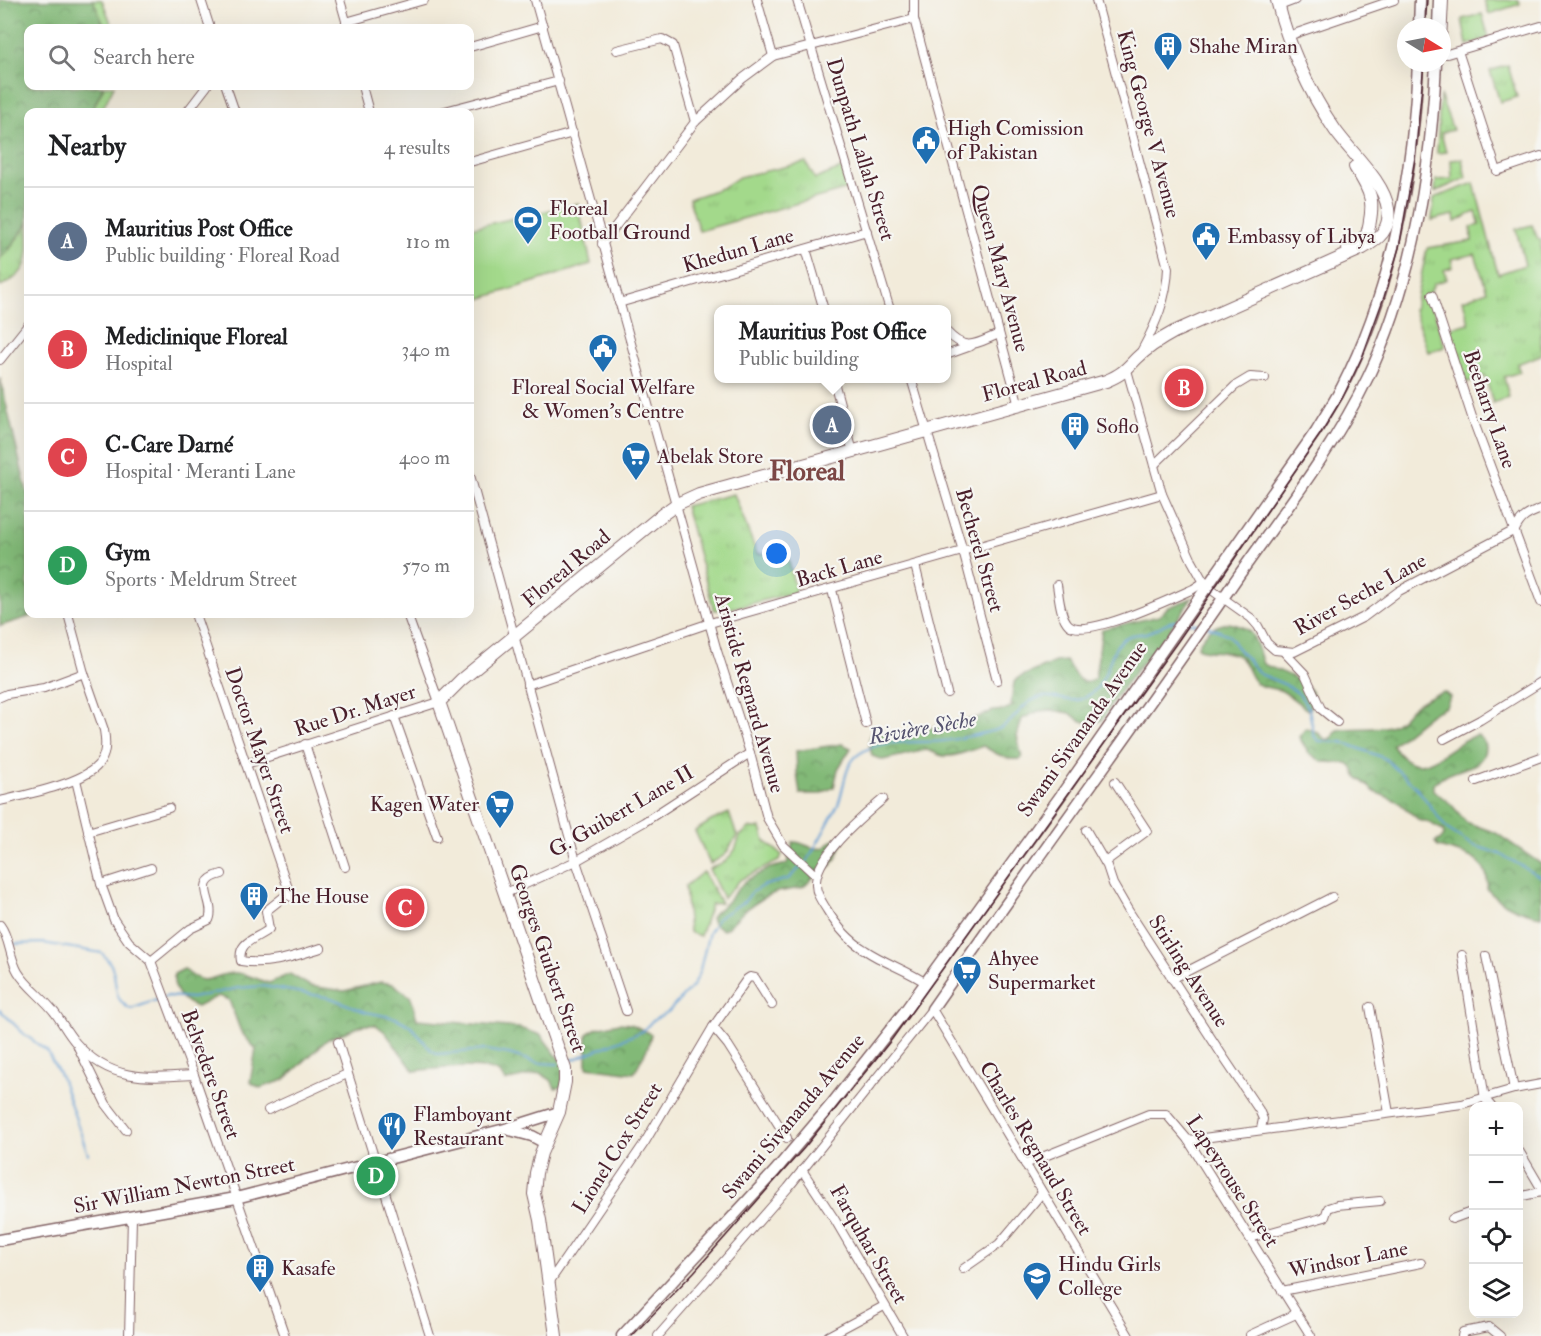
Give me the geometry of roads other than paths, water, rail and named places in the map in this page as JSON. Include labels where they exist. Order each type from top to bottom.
[{"type":"main road","points":[[1278,3],[1288,36]]},
{"type":"main road","name":"Floreal Road","points":[[439,702],[461,680],[677,504],[699,494],[1106,381],[1127,370],[1137,358],[1174,332],[1319,267],[1355,245],[1366,235],[1373,203],[1369,188],[1322,110],[1288,36]]},
{"type":"main road","name":"Georges Guibert Street","points":[[439,702],[565,1069],[559,1112],[544,1143],[536,1173],[534,1194],[540,1220],[556,1336]]},
{"type":"street","points":[[201,0],[209,24]]},
{"type":"street","points":[[340,0],[346,24]]},
{"type":"street","points":[[353,24],[424,0]]},
{"type":"street","name":"Aristide Regnard Avenue","points":[[535,0],[602,244],[767,818],[783,845],[815,873]]},
{"type":"street","points":[[757,0],[773,56]]},
{"type":"street","name":"Dunpath Lallah Street","points":[[797,0],[889,305]]},
{"type":"street","name":"Queen Mary Avenue","points":[[914,0],[914,19],[1019,406]]},
{"type":"street","name":"King George V Avenue","points":[[1096,0],[1168,268],[1162,308],[1137,358]]},
{"type":"street","points":[[1278,3],[1295,0]]},
{"type":"street","points":[[1288,36],[1394,0]]},
{"type":"street","points":[[1419,18],[1420,0]]},
{"type":"street","points":[[1438,18],[1439,0]]},
{"type":"street","points":[[1443,18],[1444,0]]},
{"type":"street","points":[[602,244],[695,122],[742,79],[773,56],[914,19]]},
{"type":"street","points":[[474,46],[543,26]]},
{"type":"street","points":[[1451,53],[1541,26]]},
{"type":"street","points":[[617,50],[662,39],[673,45],[695,122]]},
{"type":"street","points":[[1458,51],[1497,171],[1541,156]]},
{"type":"street","name":"Swami Sivananda Avenue","points":[[622,1336],[794,1149],[926,983],[1059,798],[1205,584],[1316,431],[1342,387],[1370,323],[1382,288],[1395,240],[1412,135],[1417,72]]},
{"type":"street","points":[[658,1336],[802,1170],[932,1009],[1194,641],[1345,420],[1368,376],[1386,334],[1400,292],[1419,213],[1436,72]]},
{"type":"street","points":[[456,108],[559,81]]},
{"type":"street","points":[[190,108],[204,90]]},
{"type":"street","points":[[227,90],[234,108]]},
{"type":"street","points":[[363,90],[368,108]]},
{"type":"street","points":[[474,161],[573,133]]},
{"type":"street","name":"Khedun Lane","points":[[619,303],[867,231]]},
{"type":"street","points":[[806,249],[823,305]]},
{"type":"street","name":"Beeharry Lane","points":[[1432,294],[1473,420],[1541,603]]},
{"type":"street","points":[[0,360],[24,330]]},
{"type":"street","points":[[951,353],[999,334]]},
{"type":"street","points":[[951,336],[957,342],[971,345]]},
{"type":"street","points":[[1057,585],[1064,618],[1070,626],[1078,628],[1122,620],[1205,584],[1162,494],[1127,370]]},
{"type":"street","points":[[1154,465],[1235,386],[1250,377],[1265,378]]},
{"type":"street","points":[[834,383],[853,452]]},
{"type":"street","points":[[912,383],[926,430]]},
{"type":"street","name":"Becherel Street","points":[[926,430],[963,551],[997,680]]},
{"type":"street","points":[[474,490],[576,861],[626,1011]]},
{"type":"street","name":"Back Lane","points":[[527,685],[710,623],[1162,494]]},
{"type":"street","name":"River Seche Lane","points":[[1205,584],[1220,603],[1251,618],[1267,643],[1275,650],[1285,653],[1294,652],[1364,617],[1399,591],[1515,530],[1518,522],[1526,515],[1541,509]]},
{"type":"street","points":[[915,565],[947,693]]},
{"type":"street","points":[[831,590],[866,724]]},
{"type":"street","points":[[0,801],[76,780],[98,766],[106,748],[104,730],[84,673],[69,618]]},
{"type":"street","name":"Doctor Mayer Street","points":[[196,618],[290,895],[266,911],[269,929],[243,945],[240,954],[241,961],[287,959],[321,948]]},
{"type":"street","points":[[408,618],[439,702]]},
{"type":"street","points":[[1285,653],[1305,674],[1321,709],[1337,722]]},
{"type":"street","points":[[0,697],[44,688],[84,673]]},
{"type":"street","points":[[1443,739],[1480,720],[1541,682]]},
{"type":"street","name":"Rue Dr. Mayer","points":[[246,764],[439,702]]},
{"type":"street","points":[[394,716],[437,837]]},
{"type":"street","points":[[305,744],[345,867]]},
{"type":"street","name":"G. Guibert Lane II","points":[[506,893],[576,861],[644,822],[750,753]]},
{"type":"street","points":[[1476,780],[1541,757]]},
{"type":"street","points":[[76,780],[101,884],[114,920],[129,942],[151,962],[190,929],[209,920],[212,914],[205,888],[207,881],[222,874]]},
{"type":"street","points":[[1105,862],[1147,831],[1115,782]]},
{"type":"street","points":[[883,799],[847,832],[823,862],[815,873],[816,884],[819,896],[832,919],[850,938],[864,950],[926,983]]},
{"type":"street","points":[[88,832],[169,808]]},
{"type":"street","name":"Stirling Avenue","points":[[1086,830],[1105,862],[1113,884],[1128,910],[1259,1110],[1263,1119],[1261,1129]]},
{"type":"street","points":[[101,884],[151,868]]},
{"type":"street","points":[[1172,979],[1332,897]]},
{"type":"street","points":[[0,925],[20,975],[56,1014],[76,1044],[106,1104],[126,1130]]},
{"type":"street","points":[[1461,955],[1487,1102]]},
{"type":"street","points":[[1486,956],[1514,1089]]},
{"type":"street","name":"Belvedere Street","points":[[151,962],[201,1094],[285,1336]]},
{"type":"street","name":"Lionel Cox Street","points":[[548,1285],[645,1142],[713,1027],[750,977],[755,978],[772,1005]]},
{"type":"street","points":[[1370,1007],[1389,1113]]},
{"type":"street","name":"Charles Regnaud Street","points":[[932,1009],[1129,1336]]},
{"type":"street","points":[[713,1027],[728,1045],[786,1138]]},
{"type":"street","points":[[338,1042],[430,1336]]},
{"type":"street","points":[[76,1044],[97,1063],[112,1071],[143,1077],[194,1075]]},
{"type":"street","points":[[268,1110],[347,1074]]},
{"type":"street","points":[[1188,1140],[1462,1104],[1541,1084]]},
{"type":"street","name":"Sir William Newton Street","points":[[0,1240],[236,1198],[506,1129],[559,1112]]},
{"type":"street","name":"Lapeyrouse Street","points":[[1025,1164],[1149,1114],[1166,1114],[1188,1140],[1311,1336]]},
{"type":"street","points":[[506,1129],[532,1136],[544,1143]]},
{"type":"street","points":[[1522,1156],[1541,1190],[1523,1195]]},
{"type":"street","name":"Farquhar Street","points":[[802,1170],[835,1220],[903,1336]]},
{"type":"street","points":[[963,1269],[999,1244],[1042,1193]]},
{"type":"street","points":[[1250,1238],[1324,1217],[1328,1208],[1337,1205],[1380,1201]]},
{"type":"street","points":[[1452,1219],[1469,1212]]},
{"type":"street","points":[[129,1336],[132,1218]]},
{"type":"street","name":"Windsor Lane","points":[[1282,1291],[1421,1263]]},
{"type":"street","points":[[828,1336],[884,1306]]},
{"type":"street","points":[[1250,1335],[1296,1314]]},
{"type":"street","points":[[1462,1336],[1463,1332],[1489,1327],[1500,1336]]},
{"type":"waterway","name":"Rivière Sèche","points":[[806,862],[837,807],[847,771],[859,754],[878,745],[889,743],[943,741],[996,730],[1010,722],[1030,701],[1041,697],[1072,700],[1084,698],[1100,684],[1120,642],[1130,636],[1153,631],[1169,622],[1178,621]]},
{"type":"waterway","name":"Rivière Sèche","points":[[1186,622],[1201,625]]},
{"type":"waterway","name":"Rivière Sèche","points":[[1207,626],[1229,635],[1260,674],[1286,685],[1299,694],[1309,709],[1314,736],[1319,741],[1342,742],[1384,758],[1417,788],[1447,829],[1472,845],[1500,854],[1541,877]]},
{"type":"waterway","name":"Rivière Sèche","points":[[567,1062],[643,1031],[652,1021],[668,1012],[693,986],[699,974],[709,932],[719,917],[745,901],[751,893],[762,886],[788,879],[802,866]]},
{"type":"waterway","points":[[12,944],[43,943],[102,953],[111,965],[120,1000],[131,1009],[168,996],[192,998],[238,988],[263,986],[331,998],[366,1012],[396,1018],[411,1026],[431,1050],[438,1054],[485,1050],[509,1054],[538,1063],[558,1064]]},
{"type":"waterway","points":[[0,1010],[24,1034],[47,1051],[61,1077],[88,1154]]},
{"type":"tram line","points":[[1426,18],[1427,0]]},
{"type":"tram line","points":[[632,1336],[694,1272],[804,1148],[892,1039],[1178,641],[1319,436],[1343,397],[1363,355],[1399,248],[1415,158],[1423,72]]},
{"type":"place","name":"Shahe Miran","points":[[1168,72]]},
{"type":"place","name":"High Comission of Pakistan","points":[[926,166]]},
{"type":"place","name":"Floreal Football Ground","points":[[528,246]]},
{"type":"place","name":"Embassy of Libya","points":[[1206,262]]},
{"type":"place","name":"Floreal Social Welfare & Women's Centre","points":[[603,374]]},
{"type":"place","name":"Mediclinique Floreal","points":[[1184,388]]},
{"type":"place","name":"Mauritius Post Office","points":[[832,425]]},
{"type":"place","name":"Soflo","points":[[1075,452]]},
{"type":"place","name":"Abelak Store","points":[[636,482]]},
{"type":"place","name":"Kagen Water","points":[[500,830]]},
{"type":"place","name":"C-Care Darné","points":[[405,908]]},
{"type":"place","name":"The House","points":[[254,922]]},
{"type":"place","name":"Ahyee Supermarket","points":[[967,996]]},
{"type":"place","name":"Flamboyant Restaurant","points":[[392,1152]]},
{"type":"place","name":"Gym","points":[[376,1176]]},
{"type":"place","name":"Kasafe","points":[[260,1294]]},
{"type":"place","name":"Hindu Girls College","points":[[1037,1302]]},
{"type":"district","name":"Floreal","points":[[807,471]]}]
